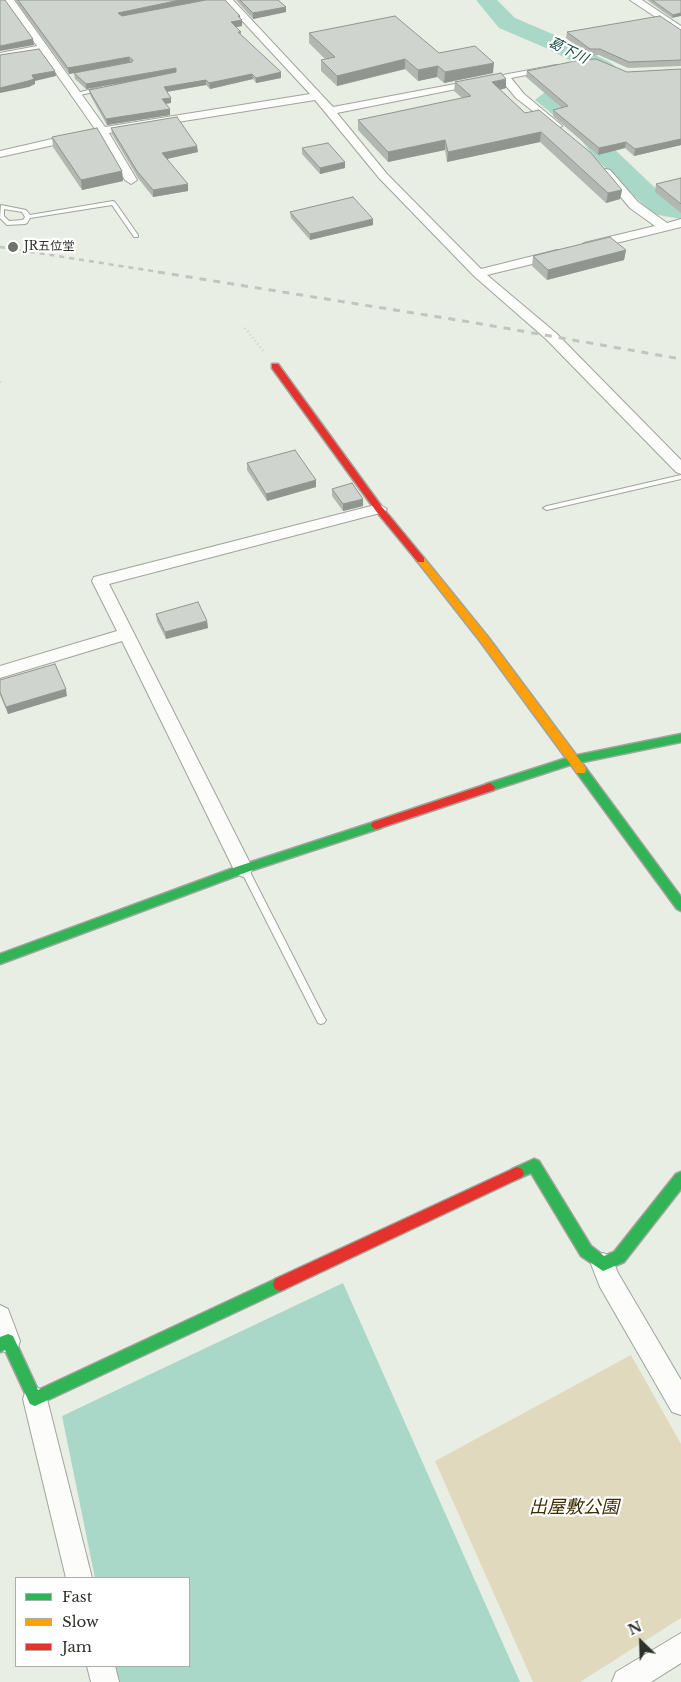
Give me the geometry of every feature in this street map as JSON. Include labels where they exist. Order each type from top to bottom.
[{"type":"street","points":[[9,0],[68,77],[76,94],[102,131],[131,180]]},
{"type":"street","points":[[228,0],[318,96],[383,176],[478,273],[551,336],[681,469]]},
{"type":"street","points":[[636,0],[681,31]]},
{"type":"street","points":[[669,23],[681,21]]},
{"type":"street","points":[[0,56],[44,48]]},
{"type":"street","points":[[330,111],[560,65]]},
{"type":"street","points":[[504,77],[520,96],[565,134]]},
{"type":"street","points":[[0,154],[102,131],[318,96]]},
{"type":"street","points":[[596,160],[634,205],[665,227]]},
{"type":"street","points":[[478,273],[681,223]]},
{"type":"street","points":[[275,366],[379,509],[484,638],[681,906]]},
{"type":"street","points":[[244,869],[100,580],[379,509]]},
{"type":"street","points":[[0,672],[127,634]]},
{"type":"street","points":[[0,958],[244,869],[573,760],[681,738]]},
{"type":"street","points":[[35,1399],[534,1165],[586,1251],[603,1264],[608,1279],[681,1403]]},
{"type":"street","points":[[603,1264],[619,1257],[681,1178]]},
{"type":"street","points":[[0,1317],[4,1343],[35,1399],[79,1577]]},
{"type":"street","points":[[626,1682],[681,1648]]},
{"type":"street","points":[[101,1667],[105,1682]]},
{"type":"lane","points":[[76,94],[105,88]]},
{"type":"lane","points":[[28,217],[24,211],[0,207],[1,216],[7,223],[25,222],[28,217],[113,203],[136,236]]},
{"type":"lane","points":[[547,508],[681,477]]},
{"type":"lane","points":[[244,869],[321,1020]]},
{"type":"path","points":[[246,328],[275,366]]},
{"type":"green space","name":"出屋敷公園","points":[[631,1355],[681,1444],[681,1618],[580,1682],[533,1682],[435,1461]]},
{"type":"water","points":[[343,1283],[520,1682],[116,1682],[112,1667],[190,1667],[190,1577],[95,1577],[62,1416]]},
{"type":"building","points":[[0,0],[5,0],[33,39],[0,46]]},
{"type":"building","points":[[18,0],[180,0],[118,13],[122,16],[206,0],[225,0],[242,20],[231,22],[241,32],[238,32],[281,72],[256,78],[252,74],[209,83],[206,80],[164,87],[171,98],[162,99],[170,109],[106,119],[89,90],[176,72],[176,68],[86,84],[74,73],[132,62],[133,60],[129,57],[68,68]]},
{"type":"building","points":[[240,0],[278,0],[286,7],[253,13]]},
{"type":"building","points":[[652,0],[681,0],[681,13],[673,15]]},
{"type":"building","points":[[395,16],[439,53],[475,46],[494,63],[445,72],[438,66],[418,70],[405,59],[337,76],[321,60],[335,57],[309,33]]},
{"type":"building","points":[[660,16],[681,30],[681,60],[629,62],[600,49],[590,49],[567,32]]},
{"type":"building","points":[[39,49],[55,71],[32,75],[34,79],[0,88],[0,55]]},
{"type":"building","points":[[596,59],[627,72],[681,69],[681,139],[635,149],[626,142],[599,148],[553,110],[568,106],[527,71],[580,60]]},
{"type":"building","points":[[501,73],[506,79],[492,82],[525,113],[539,110],[591,153],[622,190],[608,193],[541,132],[448,152],[445,140],[388,152],[358,120],[471,96],[455,82]]},
{"type":"building","points":[[177,117],[197,146],[162,153],[188,184],[153,190],[137,171],[111,128]]},
{"type":"building","points":[[97,128],[122,171],[81,180],[52,137]]},
{"type":"building","points":[[328,143],[345,162],[320,168],[302,148]]},
{"type":"building","points":[[681,178],[681,204],[656,184]]},
{"type":"building","points":[[353,197],[373,219],[310,234],[290,212]]},
{"type":"building","points":[[610,237],[626,250],[548,270],[533,256]]},
{"type":"building","points":[[295,450],[316,480],[266,494],[247,463]]},
{"type":"building","points":[[352,483],[363,499],[343,504],[332,489]]},
{"type":"building","points":[[198,602],[207,621],[165,632],[156,614]]},
{"type":"building","points":[[55,664],[66,689],[6,707],[0,692],[0,680]]},
{"type":"waterway","name":"葛下川","points":[[486,0],[507,23],[554,43],[603,68],[616,79],[600,91],[557,94],[547,100],[584,128],[603,152],[662,209],[681,211]]},
{"type":"railway","points":[[0,247],[165,273]]},
{"type":"railway","points":[[158,272],[476,323],[681,359]]},
{"type":"traffic: fast","points":[[490,787],[573,760],[681,738]]},
{"type":"traffic: fast","points":[[581,770],[681,906]]},
{"type":"traffic: fast","points":[[0,959],[243,869],[377,825]]},
{"type":"traffic: fast","points":[[517,1173],[534,1165],[586,1251],[603,1264],[619,1257],[681,1178]]},
{"type":"traffic: fast","points":[[0,1345],[8,1341],[35,1399],[280,1284]]},
{"type":"traffic: slow","points":[[421,560],[484,639],[581,770]]},
{"type":"traffic: jam","points":[[275,366],[379,509],[421,560]]},
{"type":"traffic: jam","points":[[377,825],[490,787]]},
{"type":"traffic: jam","points":[[280,1284],[517,1173]]},
{"type":"place","name":"JR五位堂","points":[[13,247]]}]
